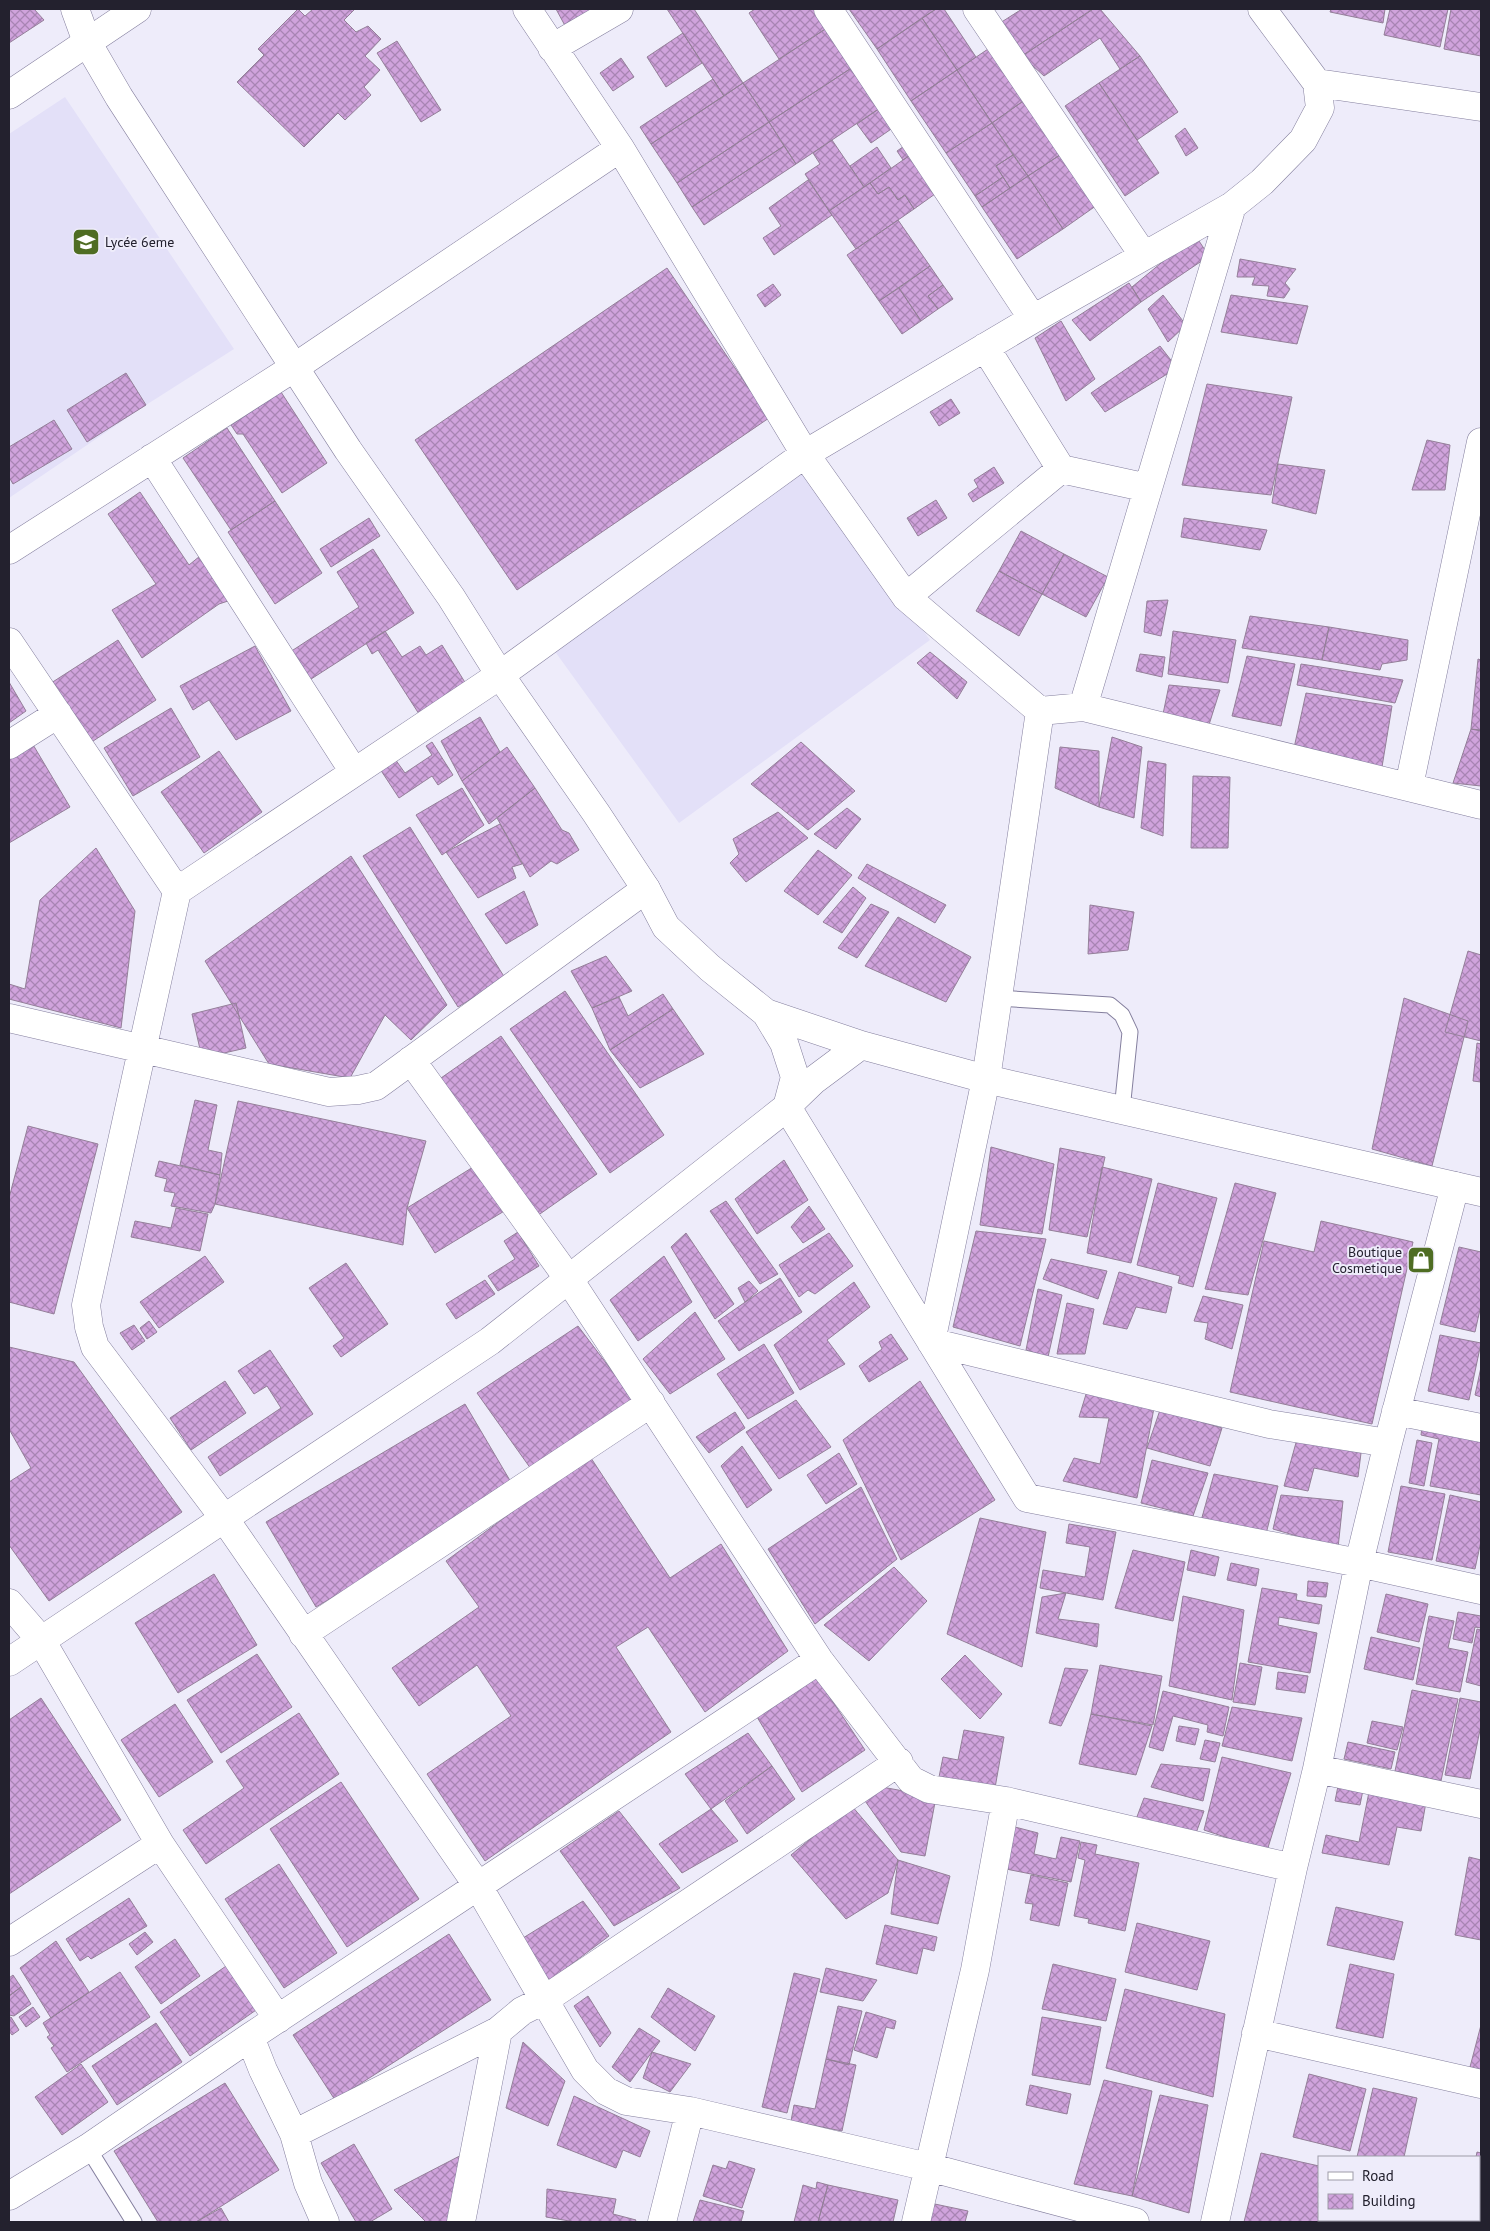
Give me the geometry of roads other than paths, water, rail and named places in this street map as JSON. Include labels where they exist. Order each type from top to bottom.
[{"type":"street","points":[[75,9],[87,42],[119,97],[353,457],[451,597],[500,675],[596,813],[646,889],[666,927],[710,968],[766,1013],[861,1045],[986,1078],[1481,1192]]},
{"type":"street","points":[[9,95],[137,9]]},
{"type":"street","points":[[527,9],[620,148],[805,454],[906,597],[1040,710],[1084,707],[1481,805]]},
{"type":"street","points":[[552,48],[618,9]]},
{"type":"street","points":[[828,9],[1033,319]]},
{"type":"street","points":[[977,9],[1144,256]]},
{"type":"street","points":[[1135,2222],[928,2167],[690,2111],[626,2101],[606,2091],[585,2070],[478,1886],[224,1518],[95,1347],[89,1327],[86,1305],[177,891],[500,675],[805,454],[1033,319],[1232,206],[1262,182],[1303,140],[1320,108],[1317,83],[1262,9]]},
{"type":"street","points":[[1317,83],[1481,107]]},
{"type":"street","points":[[9,550],[295,367],[620,148]]},
{"type":"street","points":[[1084,707],[1232,206]]},
{"type":"street","points":[[985,348],[1061,470],[1148,488]]},
{"type":"street","points":[[1410,786],[1475,512],[1481,442]]},
{"type":"street","points":[[152,458],[354,772]]},
{"type":"street","points":[[906,597],[1061,470]]},
{"type":"street","points":[[9,642],[177,891]]},
{"type":"street","points":[[932,1342],[986,1078],[1040,710]]},
{"type":"street","points":[[9,745],[58,714]]},
{"type":"street","points":[[9,1018],[142,1047],[329,1092],[358,1090],[376,1086],[646,889]]},
{"type":"street","points":[[766,1013],[784,1043],[794,1077],[787,1107],[1027,1498],[1359,1563],[1481,1590]]},
{"type":"street","points":[[9,1662],[490,1341],[787,1107],[814,1080],[861,1045]]},
{"type":"street","points":[[412,1060],[568,1278],[820,1660],[911,1780],[928,1789],[1006,1801],[1292,1868]]},
{"type":"street","points":[[1215,2222],[1292,1868],[1316,1769],[1359,1563],[1396,1411],[1455,1186]]},
{"type":"street","points":[[932,1342],[1269,1424],[1388,1443]]},
{"type":"street","points":[[303,1634],[651,1403]]},
{"type":"street","points":[[1396,1411],[1481,1428]]},
{"type":"street","points":[[9,1603],[41,1640],[160,1844],[278,2019]]},
{"type":"street","points":[[9,2196],[88,2148],[250,2037],[820,1660]]},
{"type":"street","points":[[294,2134],[498,2031],[522,2011],[544,2000],[899,1762]]},
{"type":"street","points":[[1316,1769],[1481,1804]]},
{"type":"street","points":[[916,2222],[975,1970],[1006,1801]]},
{"type":"street","points":[[9,1942],[160,1844]]},
{"type":"street","points":[[461,2222],[498,2031]]},
{"type":"street","points":[[1256,2033],[1481,2084]]},
{"type":"street","points":[[250,2037],[263,2070],[294,2134],[308,2183],[325,2222]]},
{"type":"street","points":[[662,2222],[690,2111]]},
{"type":"lane","points":[[997,998],[1110,1005],[1122,1015],[1130,1032],[1122,1110]]},
{"type":"lane","points":[[88,2148],[134,2222]]},
{"type":"place","name":"Lycée 6eme","points":[[86,242]]},
{"type":"place","name":"Boutique Cosmetique","points":[[1421,1260]]}]
